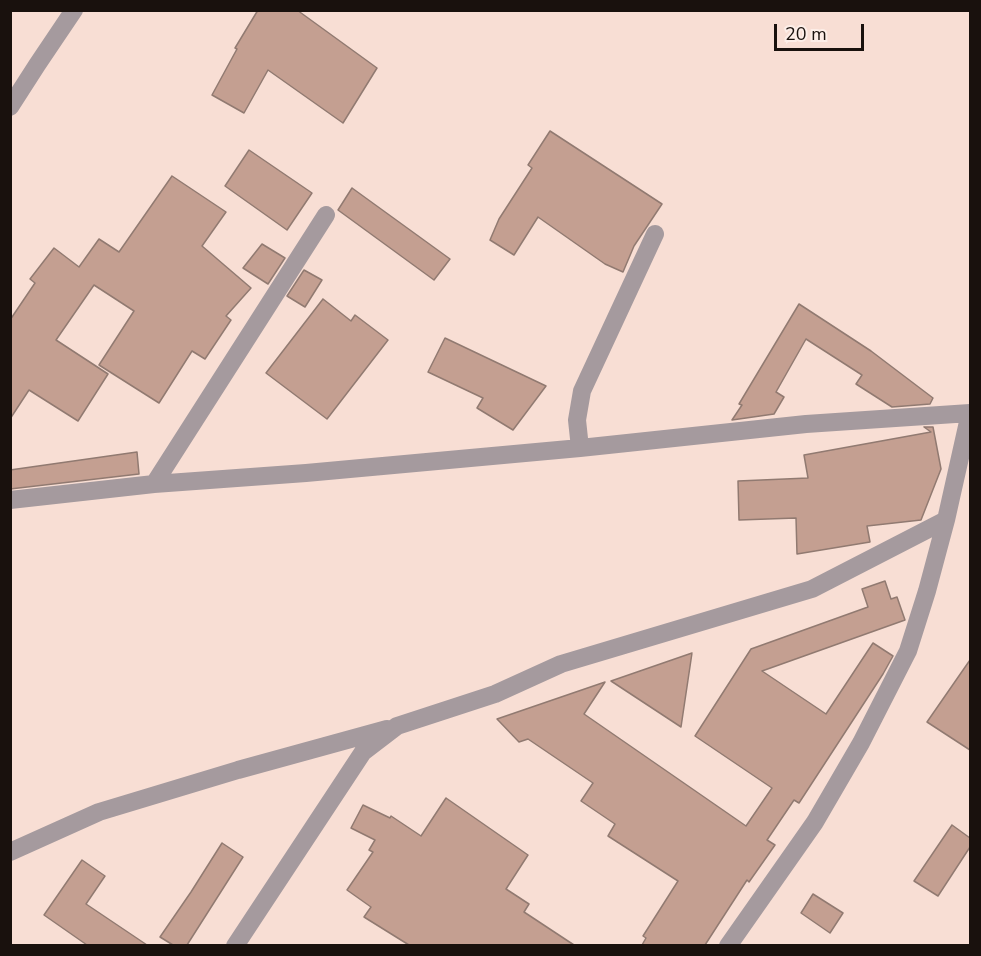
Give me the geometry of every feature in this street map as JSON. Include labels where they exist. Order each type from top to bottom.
[{"type":"street","points":[[10,107],[74,10]]},
{"type":"street","points":[[154,484],[326,214]]},
{"type":"street","points":[[580,448],[577,420],[582,391],[655,234]]},
{"type":"street","points":[[10,500],[154,484],[306,473],[580,448],[806,424],[970,413],[946,520],[908,651],[861,744],[815,822],[728,945]]},
{"type":"street","points":[[10,852],[99,812],[238,770],[397,726],[495,694],[561,664],[812,589],[946,520]]},
{"type":"street","points":[[235,945],[363,752],[397,726]]},
{"type":"building","points":[[258,10],[297,10],[377,68],[343,123],[268,70],[244,113],[212,95],[237,49],[235,48]]},
{"type":"building","points":[[550,131],[662,204],[634,246],[623,272],[605,264],[538,217],[514,255],[490,240],[499,219],[532,168],[528,165]]},
{"type":"building","points":[[249,150],[312,193],[287,230],[225,186]]},
{"type":"building","points":[[172,176],[226,212],[202,246],[251,288],[226,316],[231,320],[205,359],[192,351],[159,403],[99,365],[134,311],[94,285],[56,340],[108,374],[78,421],[29,390],[10,419],[10,320],[35,283],[30,279],[54,248],[79,267],[99,239],[119,252]]},
{"type":"building","points":[[352,188],[450,259],[434,280],[338,210]]},
{"type":"building","points":[[262,244],[285,258],[268,284],[243,268]]},
{"type":"building","points":[[304,270],[322,280],[305,307],[287,296]]},
{"type":"building","points":[[323,299],[351,321],[355,315],[388,340],[327,419],[266,373]]},
{"type":"building","points":[[799,304],[871,351],[933,398],[930,404],[892,407],[856,384],[862,375],[806,339],[776,392],[784,397],[774,414],[732,420],[742,405],[739,404]]},
{"type":"building","points":[[445,338],[546,386],[513,430],[477,408],[483,398],[428,372]]},
{"type":"building","points":[[924,427],[933,427],[941,469],[921,520],[867,526],[870,542],[797,554],[796,518],[739,520],[738,481],[808,478],[804,455],[931,432]]},
{"type":"building","points":[[137,452],[139,474],[10,489],[10,470]]},
{"type":"building","points":[[885,581],[891,599],[897,597],[905,620],[762,671],[826,714],[873,643],[893,656],[799,803],[794,800],[767,840],[775,845],[749,882],[747,880],[705,945],[642,945],[646,938],[643,936],[678,881],[608,836],[615,824],[581,801],[593,783],[528,739],[519,742],[497,719],[605,682],[584,714],[746,826],[772,788],[695,736],[751,649],[868,607],[862,589]]},
{"type":"building","points":[[692,653],[681,727],[611,681]]},
{"type":"building","points":[[970,660],[970,750],[927,722]]},
{"type":"building","points":[[446,798],[528,855],[506,889],[529,904],[524,912],[574,945],[409,945],[364,917],[371,907],[347,890],[373,852],[369,850],[375,840],[351,828],[363,805],[390,818],[391,816],[421,836]]},
{"type":"building","points":[[952,825],[970,838],[970,847],[938,896],[914,881]]},
{"type":"building","points":[[222,843],[243,857],[187,945],[173,945],[160,937]]},
{"type":"building","points":[[82,860],[105,876],[86,904],[147,945],[87,945],[44,915]]},
{"type":"building","points":[[813,894],[843,913],[830,933],[801,913]]}]
